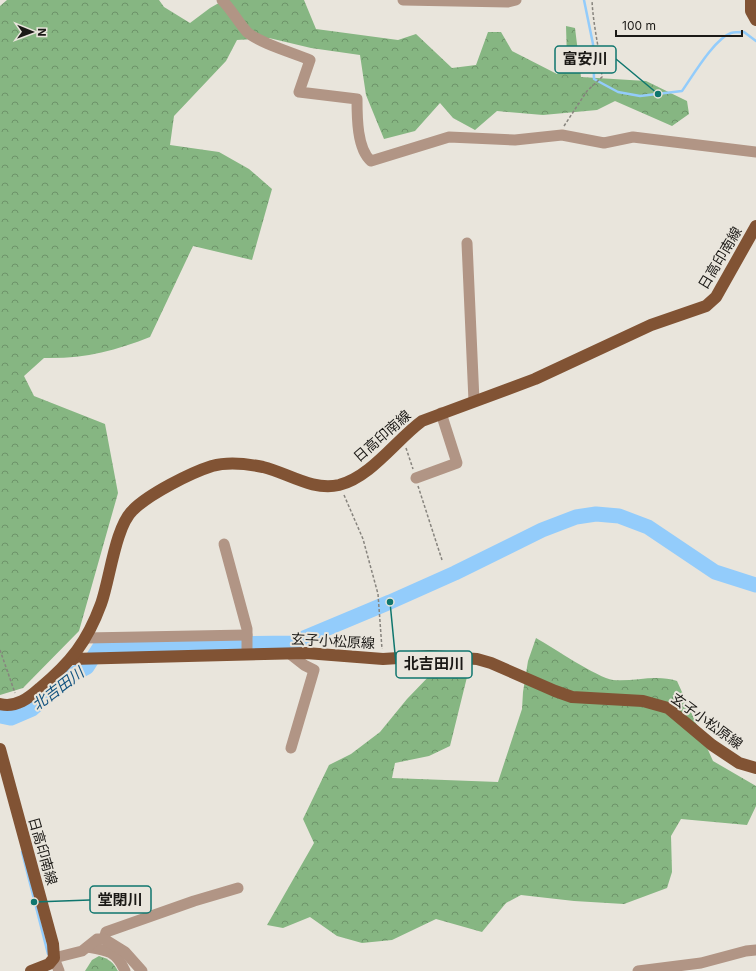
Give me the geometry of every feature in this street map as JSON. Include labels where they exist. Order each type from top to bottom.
[{"type":"main road","points":[[751,0],[751,11],[756,20]]},
{"type":"main road","name":"日高印南線","points":[[19,703],[39,689],[72,659],[86,638],[101,604],[123,525],[132,511],[144,500],[213,466],[239,464],[263,467],[322,486],[339,485],[360,476],[370,469],[402,437],[422,421],[535,379],[651,325],[706,306],[716,297],[756,226]]},
{"type":"main road","name":"玄子小松原線","points":[[72,659],[290,654],[383,658],[430,656],[477,659],[491,663],[555,692],[572,696],[654,703],[668,708],[712,745],[728,756],[739,763],[756,768]]},
{"type":"main road","points":[[0,704],[5,705],[19,703]]},
{"type":"main road","name":"日高印南線","points":[[0,750],[53,944],[54,958]]},
{"type":"main road","points":[[31,971],[49,964],[54,958]]},
{"type":"street","points":[[222,0],[232,9],[248,32],[266,42],[310,60],[299,92],[357,99],[357,124],[365,156],[371,160],[449,137],[515,140],[562,135],[604,143],[633,137],[756,152]]},
{"type":"street","points":[[403,0],[508,2],[516,0]]},
{"type":"street","points":[[467,243],[474,401]]},
{"type":"street","points":[[416,478],[457,463],[442,413]]},
{"type":"street","points":[[224,544],[247,629],[247,654]]},
{"type":"street","points":[[86,638],[247,635]]},
{"type":"street","points":[[290,654],[304,665],[314,670],[291,748]]},
{"type":"street","points":[[104,938],[106,932],[187,903],[238,888]]},
{"type":"street","points":[[59,971],[54,958],[82,951],[97,939],[104,938],[125,952],[142,971]]},
{"type":"street","points":[[88,946],[109,950],[116,956],[125,971]]},
{"type":"street","points":[[638,971],[701,963],[756,950]]},
{"type":"path","points":[[562,135],[564,126],[587,91],[602,77],[600,52],[593,18],[592,0]]},
{"type":"path","points":[[402,437],[442,560]]},
{"type":"path","points":[[339,485],[363,539],[378,594],[383,658]]},
{"type":"path","points":[[0,650],[19,703]]},
{"type":"green space","points":[[7,0],[159,0],[164,7],[190,23],[210,8],[224,0],[304,0],[316,29],[398,40],[416,34],[452,68],[476,65],[488,32],[501,32],[512,51],[557,74],[567,60],[566,26],[575,28],[581,77],[646,81],[687,101],[689,114],[672,126],[615,101],[597,110],[543,115],[497,111],[475,130],[453,118],[440,103],[415,131],[384,139],[366,95],[360,55],[311,48],[269,38],[237,40],[226,61],[174,116],[170,145],[219,152],[249,169],[272,189],[252,260],[193,246],[150,337],[98,353],[72,357],[44,358],[24,376],[34,396],[105,424],[118,493],[79,631],[23,688],[0,695],[0,6]]},
{"type":"green space","points":[[536,638],[586,668],[606,678],[621,680],[661,678],[677,681],[713,761],[756,786],[756,806],[747,825],[681,819],[671,836],[672,872],[667,888],[624,904],[574,901],[521,895],[506,903],[482,932],[436,919],[392,940],[362,943],[337,936],[310,917],[283,928],[267,925],[314,843],[303,819],[329,765],[351,754],[380,732],[407,699],[433,672],[456,667],[468,673],[450,746],[429,756],[395,763],[392,778],[498,782],[522,709],[528,661]]},
{"type":"green space","points":[[99,956],[110,961],[118,971],[85,971],[92,960]]},
{"type":"waterway","points":[[584,0],[593,44],[594,79],[618,92],[640,96],[682,91],[697,68],[711,50],[724,37],[731,33],[744,32],[756,41]]},
{"type":"waterway","name":"北吉田川","points":[[0,716],[11,718],[32,709],[70,676],[87,667],[101,645],[292,643],[390,602],[455,573],[542,530],[576,517],[596,514],[619,516],[648,527],[715,572],[756,585]]},
{"type":"waterway","points":[[22,852],[48,954]]},
{"type":"place","name":"富安川","points":[[658,94]]},
{"type":"place","name":"北吉田川","points":[[390,602]]},
{"type":"place","name":"堂閉川","points":[[34,902]]}]
